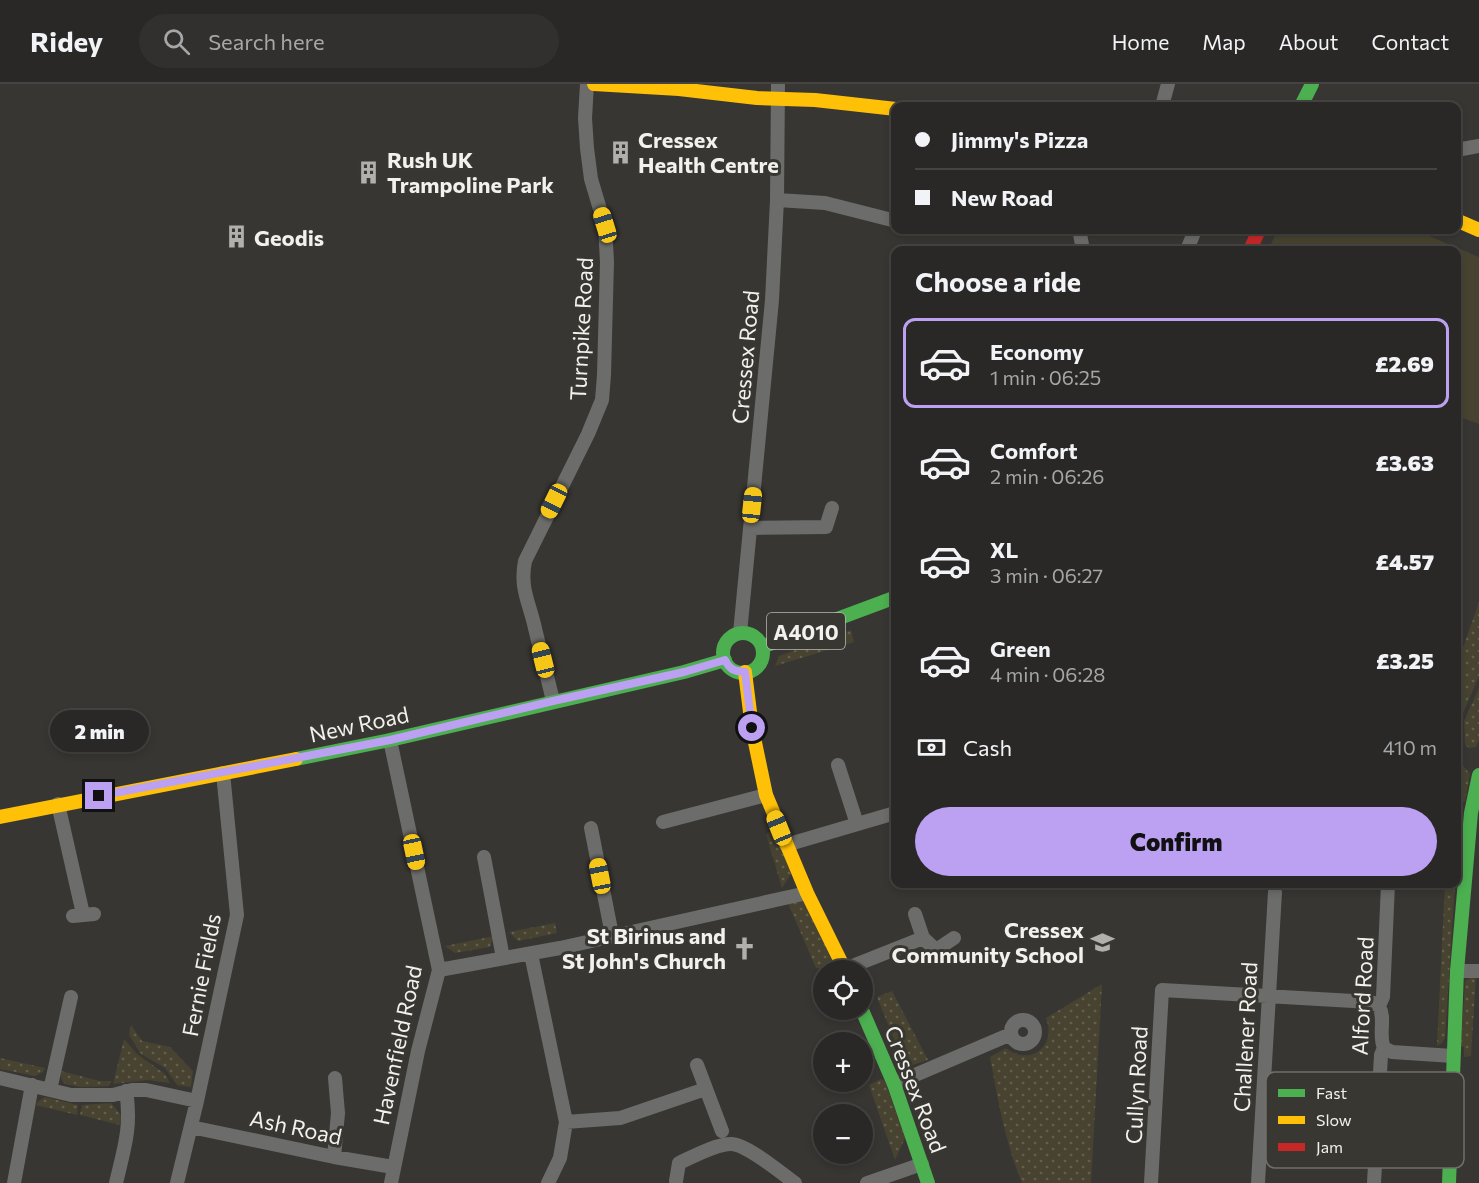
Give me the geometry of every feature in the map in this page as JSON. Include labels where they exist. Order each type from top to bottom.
[{"type":"main road","points":[[594,84],[815,100],[891,108]]},
{"type":"main road","points":[[1303,102],[1312,84]]},
{"type":"main road","points":[[1461,222],[1479,230]]},
{"type":"main road","name":"A4010","points":[[762,647],[891,599]]},
{"type":"main road","points":[[740,633],[752,634],[762,647],[764,659],[757,668],[745,672],[729,668],[725,660],[725,645],[740,633]]},
{"type":"main road","name":"New Road","points":[[0,817],[390,740],[684,672],[725,660]]},
{"type":"main road","points":[[745,672],[752,728],[766,795],[807,893],[840,960]]},
{"type":"main road","points":[[1453,1072],[1457,971],[1471,813],[1479,775]]},
{"type":"main road","name":"Cressex Road","points":[[866,1020],[894,1084],[928,1183]]},
{"type":"main road","points":[[1449,1183],[1450,1168]]},
{"type":"street","name":"Turnpike Road","points":[[553,701],[533,620],[525,599],[522,577],[525,561],[593,424],[602,399],[607,262],[605,225],[591,179],[587,148],[585,118],[587,84]]},
{"type":"street","name":"Cressex Road","points":[[740,633],[772,300],[777,201],[778,84]]},
{"type":"street","points":[[1163,102],[1168,84]]},
{"type":"street","points":[[1461,149],[1479,146]]},
{"type":"street","points":[[777,201],[825,203],[891,220]]},
{"type":"street","points":[[750,528],[826,527],[832,508]]},
{"type":"street","name":"Havenfield Road","points":[[390,740],[439,970],[418,1051],[391,1183]]},
{"type":"street","points":[[838,765],[857,824]]},
{"type":"street","name":"Fernie Fields","points":[[177,1183],[237,915],[223,773]]},
{"type":"street","points":[[663,822],[766,795]]},
{"type":"street","points":[[58,804],[84,915]]},
{"type":"street","points":[[786,845],[891,814]]},
{"type":"street","points":[[591,828],[612,935]]},
{"type":"street","points":[[484,857],[503,958]]},
{"type":"street","name":"Alford Road","points":[[1380,1072],[1381,1055],[1384,1048],[1381,1041],[1383,1013],[1379,1006],[1383,996],[1388,888]]},
{"type":"street","name":"Challener Road","points":[[1258,1183],[1275,892]]},
{"type":"street","points":[[439,970],[531,954],[807,893]]},
{"type":"street","points":[[915,914],[923,938],[936,950],[954,938]]},
{"type":"street","points":[[869,960],[923,938]]},
{"type":"street","points":[[531,954],[566,1122],[560,1158],[548,1183]]},
{"type":"street","points":[[1457,971],[1479,971]]},
{"type":"street","name":"Cullyn Road","points":[[1151,1183],[1162,990],[1268,995]]},
{"type":"street","points":[[1268,995],[1371,1002],[1379,1006]]},
{"type":"street","points":[[50,1089],[71,997]]},
{"type":"street","points":[[894,1084],[1011,1034]]},
{"type":"street","points":[[1384,1048],[1392,1052],[1454,1056]]},
{"type":"street","points":[[697,1065],[722,1131]]},
{"type":"street","points":[[0,1078],[71,1095],[113,1095],[146,1089],[197,1101]]},
{"type":"street","points":[[334,1157],[338,1113],[335,1078]]},
{"type":"street","points":[[14,1183],[32,1085]]},
{"type":"street","points":[[566,1122],[620,1118],[705,1089]]},
{"type":"street","points":[[116,1183],[129,1128],[126,1091]]},
{"type":"street","name":"Ash Road","points":[[191,1127],[393,1167]]},
{"type":"street","points":[[676,1181],[679,1163],[724,1144],[734,1143],[756,1154],[795,1183]]},
{"type":"street","points":[[867,1183],[922,1164]]},
{"type":"street","name":"Alford Road","points":[[1374,1183],[1375,1168]]},
{"type":"shaded area","points":[[1276,234],[1424,234],[1453,246],[1270,246]]},
{"type":"shaded area","points":[[1461,249],[1479,257],[1479,424],[1461,417]]},
{"type":"shaded area","points":[[1479,602],[1479,676],[1461,718],[1461,654]]},
{"type":"shaded area","points":[[851,630],[854,642],[775,666],[779,656]]},
{"type":"shaded area","points":[[1479,688],[1479,740],[1476,747],[1469,748],[1465,745],[1464,721]]},
{"type":"shaded area","points":[[1461,763],[1470,774],[1465,802],[1461,801]]},
{"type":"shaded area","points":[[774,830],[791,874],[782,888],[766,834]]},
{"type":"shaded area","points":[[1445,888],[1455,888],[1445,1038],[1437,1046]]},
{"type":"shaded area","points":[[787,901],[803,901],[833,960],[813,961]]},
{"type":"shaded area","points":[[555,923],[557,933],[518,941],[509,932]]},
{"type":"shaded area","points":[[494,936],[490,947],[455,953],[445,946]]},
{"type":"shaded area","points":[[1476,975],[1471,1056],[1464,1057],[1464,1047],[1461,1046],[1465,981]]},
{"type":"shaded area","points":[[1102,984],[1091,1183],[1022,1183],[999,1105],[990,1057],[1006,1048],[1024,1055],[1039,1051],[1045,1045],[1048,1037],[1046,1018]]},
{"type":"shaded area","points":[[892,991],[928,1060],[909,1066],[903,1061],[877,997]]},
{"type":"shaded area","points":[[131,1025],[142,1041],[170,1047],[193,1071],[191,1087],[177,1085],[165,1068],[141,1054],[129,1035]]},
{"type":"shaded area","points":[[124,1039],[137,1054],[165,1074],[170,1083],[148,1080],[113,1084]]},
{"type":"shaded area","points":[[0,1058],[45,1068],[43,1072],[35,1076],[0,1069]]},
{"type":"shaded area","points":[[61,1071],[100,1081],[111,1081],[109,1086],[81,1087],[65,1084],[61,1079]]},
{"type":"shaded area","points":[[881,1079],[885,1081],[905,1138],[895,1160],[871,1092],[873,1083]]},
{"type":"shaded area","points":[[45,1097],[78,1105],[77,1115],[36,1105]]},
{"type":"shaded area","points":[[111,1103],[121,1115],[120,1125],[80,1115],[82,1105]]},
{"type":"traffic: fast","points":[[1303,102],[1312,84]]},
{"type":"traffic: fast","points":[[762,647],[891,599]]},
{"type":"traffic: fast","points":[[743,633],[757,639],[763,653],[757,667],[743,673],[729,667],[723,653],[729,639],[743,633]]},
{"type":"traffic: fast","points":[[296,759],[390,740],[684,672],[725,660]]},
{"type":"traffic: fast","points":[[1453,1072],[1457,971],[1471,813],[1479,775]]},
{"type":"traffic: fast","points":[[866,1020],[894,1084],[928,1183]]},
{"type":"traffic: fast","points":[[1449,1183],[1450,1168]]},
{"type":"traffic: slow","points":[[594,84],[679,89],[757,98],[815,100],[891,108]]},
{"type":"traffic: slow","points":[[1461,222],[1479,230]]},
{"type":"traffic: slow","points":[[745,672],[752,728],[766,795],[807,893],[840,960]]},
{"type":"traffic: slow","points":[[0,817],[296,759]]},
{"type":"traffic: jam","points":[[1252,246],[1257,234]]},
{"type":"place","name":"Cressex Health Centre","points":[[620,152]]},
{"type":"place","name":"Rush UK Trampoline Park","points":[[369,172]]},
{"type":"place","name":"Geodis","points":[[236,237]]},
{"type":"place","name":"Cressex Community School","points":[[1102,942]]},
{"type":"place","name":"St Birinus and St John's Church","points":[[744,948]]},
{"type":"route","points":[[99,796],[390,740],[684,672],[725,660],[729,668],[745,672],[752,728]]}]
